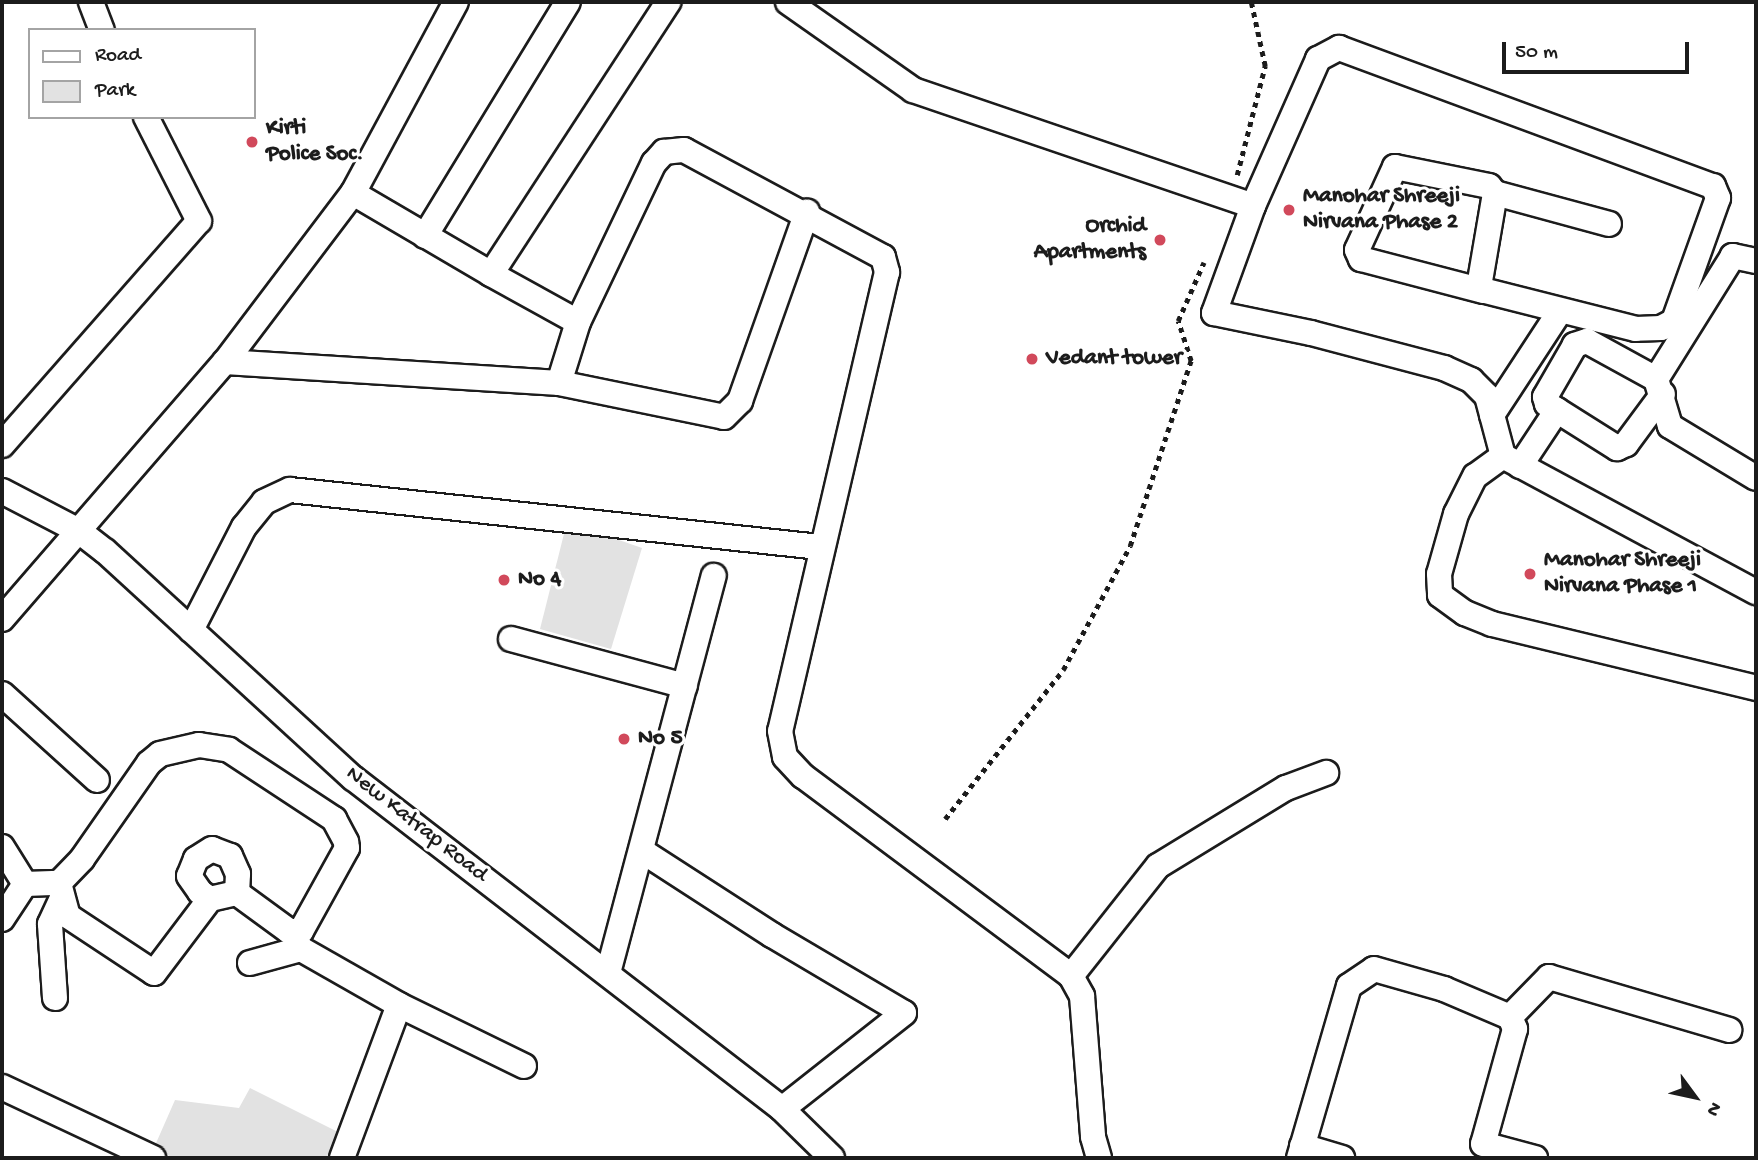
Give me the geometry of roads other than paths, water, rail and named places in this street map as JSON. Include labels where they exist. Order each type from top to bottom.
[{"type":"street","points":[[2,619],[225,362],[353,193],[456,2]]},
{"type":"street","points":[[425,236],[568,2]]},
{"type":"street","points":[[491,274],[668,2]]},
{"type":"street","points":[[788,2],[913,90],[1242,201]]},
{"type":"street","points":[[88,3],[101,28]]},
{"type":"street","points":[[1609,224],[1495,193],[1489,186],[1395,167],[1357,250],[1368,262],[1560,312],[1636,329],[1661,328],[1674,321],[1718,210],[1713,186],[1339,48],[1318,59],[1242,201],[1214,313],[1444,368],[1471,380],[1487,396],[1492,415],[1512,461],[1756,592]]},
{"type":"street","points":[[2,445],[200,221],[147,119]]},
{"type":"street","points":[[559,383],[578,322],[654,163],[664,152],[684,150],[807,212],[872,247],[883,257],[887,272],[820,548],[780,731],[785,757],[803,776],[1072,976],[1082,996],[1093,1137],[1099,1158]]},
{"type":"street","points":[[353,193],[578,322]]},
{"type":"street","points":[[1483,291],[1480,281],[1495,193]]},
{"type":"street","points":[[225,362],[559,383],[717,419],[733,412],[807,212]]},
{"type":"street","points":[[1756,261],[1733,256],[1659,386],[1626,444],[1617,448],[1547,404],[1548,389],[1575,345],[1587,341],[1659,386],[1670,426],[1756,478]]},
{"type":"street","points":[[1492,415],[1560,312]]},
{"type":"street","points":[[1557,410],[1512,461],[1475,477],[1456,514],[1439,574],[1440,595],[1465,613],[1492,624],[1756,688]]},
{"type":"street","name":"New Katrap Road","points":[[2,491],[79,531],[354,778],[782,1109],[832,1158]]},
{"type":"street","points":[[191,630],[244,527],[264,502],[290,491],[820,548]]},
{"type":"street","points":[[608,973],[714,576]]},
{"type":"street","points":[[511,639],[685,686]]},
{"type":"street","points":[[2,694],[96,780]]},
{"type":"street","points":[[55,998],[50,924],[60,892],[149,763],[160,754],[199,745],[229,750],[334,819],[347,848],[301,931],[289,931],[237,893],[210,899],[154,973],[68,916],[60,892]]},
{"type":"street","points":[[1072,976],[1158,866],[1286,788],[1326,773]]},
{"type":"street","points":[[2,847],[25,884],[60,892]]},
{"type":"street","points":[[210,899],[192,884],[189,876],[196,859],[212,849],[230,856],[238,874],[237,893]]},
{"type":"street","points":[[642,851],[772,935],[904,1013],[782,1109]]},
{"type":"street","points":[[2,919],[25,884]]},
{"type":"street","points":[[250,963],[301,949],[399,1005],[524,1066]]},
{"type":"street","points":[[1342,1158],[1300,1152],[1349,986],[1374,969],[1444,989],[1510,1017],[1514,1029],[1479,1151],[1535,1158]]},
{"type":"street","points":[[1510,1017],[1549,978],[1729,1030]]},
{"type":"street","points":[[341,1158],[399,1005]]},
{"type":"street","points":[[2,1087],[153,1158]]},
{"type":"place","name":"Kirti Police Soc.","points":[[252,142]]},
{"type":"place","name":"Manohar Shreeji Nirvana Phase 2","points":[[1289,210]]},
{"type":"place","name":"Orchid Apartments","points":[[1160,240]]},
{"type":"place","name":"Vedant tower","points":[[1032,359]]},
{"type":"place","name":"Manohar Shreeji Nirvana Phase 1","points":[[1530,574]]},
{"type":"place","name":"No 4","points":[[504,580]]},
{"type":"place","name":"No 5","points":[[624,739]]}]
